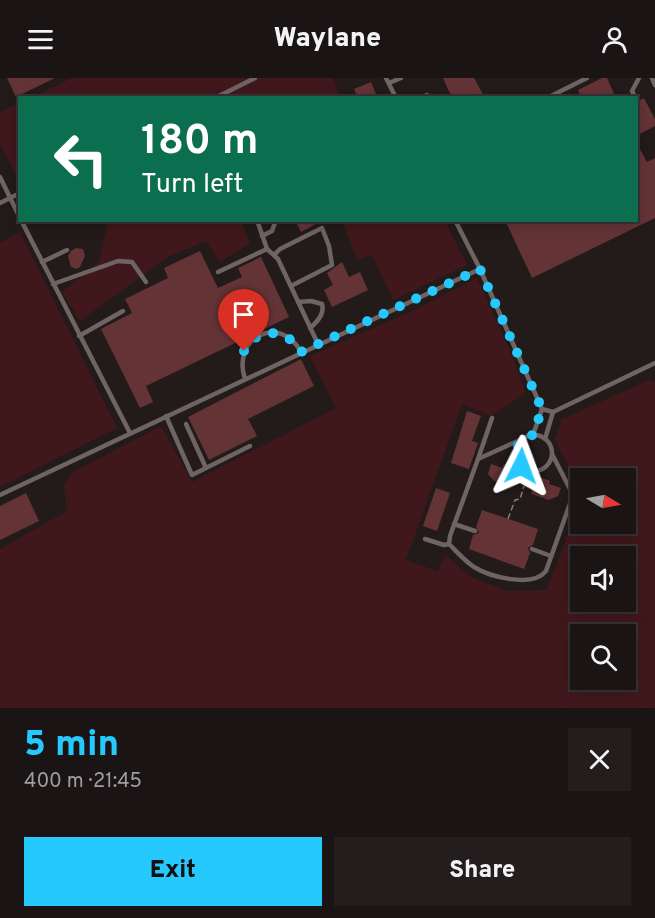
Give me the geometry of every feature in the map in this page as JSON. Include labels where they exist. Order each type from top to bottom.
[{"type":"lane","points":[[219,96],[255,78]]},
{"type":"lane","points":[[395,96],[388,81],[401,78]]},
{"type":"lane","points":[[551,96],[587,78]]},
{"type":"lane","points":[[632,96],[632,91],[639,78]]},
{"type":"lane","points":[[652,78],[655,85]]},
{"type":"lane","points":[[0,177],[18,215]]},
{"type":"lane","points":[[0,203],[18,195]]},
{"type":"lane","points":[[22,222],[130,433]]},
{"type":"lane","points":[[258,222],[267,249],[278,259],[318,344]]},
{"type":"lane","points":[[262,236],[272,231],[275,222]]},
{"type":"lane","points":[[456,222],[480,269],[542,409],[533,435]]},
{"type":"lane","points":[[274,255],[280,249],[322,228],[329,246],[332,265],[291,286]]},
{"type":"lane","points":[[218,272],[267,249]]},
{"type":"lane","points":[[42,262],[67,250]]},
{"type":"lane","points":[[53,284],[118,261],[132,262],[146,282]]},
{"type":"lane","points":[[0,495],[480,269]]},
{"type":"lane","points":[[298,302],[311,301],[322,304],[320,317],[310,328]]},
{"type":"lane","points":[[79,336],[123,311]]},
{"type":"lane","points":[[245,379],[241,365],[244,351],[248,343],[260,335],[271,332],[284,335],[295,343],[301,352]]},
{"type":"lane","points":[[542,409],[552,412],[655,363]]},
{"type":"lane","points":[[545,439],[552,412]]},
{"type":"lane","points":[[166,416],[192,475],[250,446]]},
{"type":"lane","points":[[449,544],[492,418]]},
{"type":"lane","points":[[186,424],[206,468]]},
{"type":"lane","points":[[425,539],[444,545],[449,544],[474,567],[485,573],[528,580],[539,577],[546,571],[572,498],[549,443],[533,435],[478,459]]},
{"type":"lane","points":[[522,440],[518,444],[516,456],[526,470],[543,469],[552,454]]},
{"type":"lane","points":[[454,524],[475,531]]},
{"type":"lane","points":[[532,549],[551,556]]},
{"type":"path","points":[[508,519],[515,500],[520,499],[524,486]]},
{"type":"shaded area","points":[[72,78],[332,78],[341,96],[34,96]]},
{"type":"shaded area","points":[[18,103],[18,179],[0,144],[0,112]]},
{"type":"shaded area","points":[[108,222],[241,222],[250,243],[220,262],[206,241],[169,256],[80,321],[62,292],[99,262]]},
{"type":"shaded area","points":[[342,222],[446,222],[467,265],[393,300],[372,255],[357,260]]},
{"type":"shaded area","points":[[20,232],[117,428],[0,487],[0,243]]},
{"type":"shaded area","points":[[477,278],[508,346],[526,393],[491,416],[462,404],[406,560],[438,571],[446,555],[471,577],[506,591],[547,590],[570,528],[570,534],[636,534],[636,468],[570,470],[555,439],[562,419],[649,380],[655,382],[655,708],[0,708],[0,549],[67,511],[64,487],[71,473],[161,426],[192,482],[336,408],[310,356],[412,311]]},
{"type":"building","points":[[7,78],[55,78],[18,96],[16,97]]},
{"type":"building","points":[[443,78],[474,78],[484,96],[451,96]]},
{"type":"building","points":[[602,78],[607,78],[615,96],[580,96],[578,90]]},
{"type":"building","points":[[371,82],[376,94],[357,96],[354,89]]},
{"type":"building","points":[[644,98],[655,119],[655,126],[638,135],[638,101]]},
{"type":"building","points":[[638,146],[647,162],[655,158],[655,218],[532,278],[506,222],[638,222]]},
{"type":"building","points":[[296,222],[319,222],[301,232]]},
{"type":"building","points":[[76,248],[83,249],[85,256],[80,267],[76,269],[71,267],[68,256]]},
{"type":"building","points":[[200,251],[218,288],[242,277],[238,268],[261,257],[289,317],[146,386],[153,402],[140,408],[101,329],[132,313],[125,299],[168,278],[164,268]]},
{"type":"building","points":[[342,262],[349,277],[360,272],[368,290],[332,307],[324,290],[333,285],[327,273]]},
{"type":"building","points":[[301,359],[314,386],[248,419],[257,436],[209,460],[188,417]]},
{"type":"building","points":[[467,411],[481,416],[472,441],[478,443],[469,469],[451,463]]},
{"type":"building","points":[[491,464],[502,468],[504,464],[550,481],[549,484],[561,488],[558,496],[549,500],[531,494],[533,489],[511,481],[509,486],[494,481],[488,474]]},
{"type":"building","points":[[436,488],[450,493],[437,531],[423,526]]},
{"type":"building","points":[[26,493],[39,521],[0,540],[0,506]]},
{"type":"building","points":[[482,510],[538,529],[533,545],[528,548],[530,553],[524,569],[469,549],[473,535],[479,533],[476,527]]},
{"type":"route","points":[[244,351],[254,338],[271,332],[290,338],[301,352],[480,269],[542,409],[533,435],[527,436],[518,444],[516,456],[521,466]]}]
